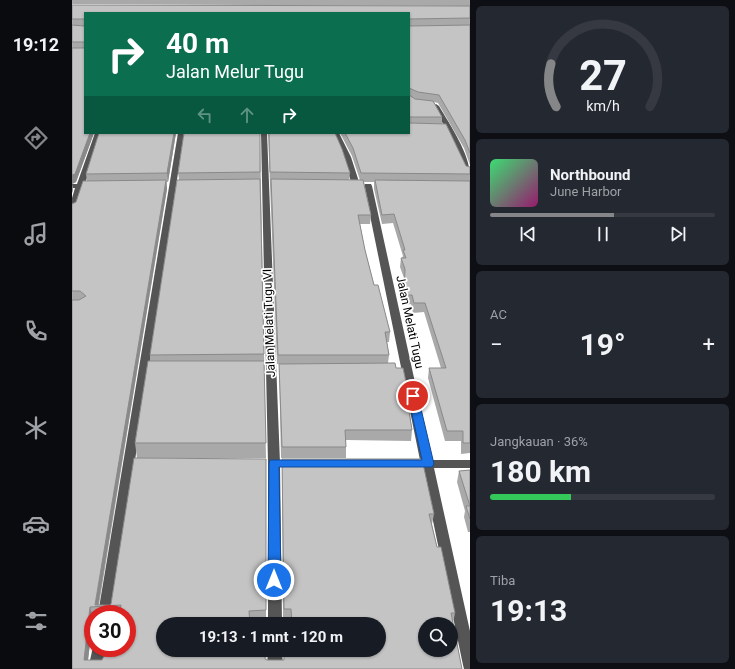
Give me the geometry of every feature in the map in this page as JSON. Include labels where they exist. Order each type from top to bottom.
[{"type":"street","points":[[431,104],[435,105],[470,174]]},
{"type":"street","points":[[72,210],[76,186],[98,134]]},
{"type":"street","points":[[106,605],[129,463],[148,370],[181,134]]},
{"type":"street","name":"Jalan Melati Tugu VI","points":[[264,134],[274,463],[275,617]]},
{"type":"street","name":"Jalan Melati Tugu","points":[[336,134],[347,157],[352,185],[372,186],[403,369],[428,464]]},
{"type":"street","points":[[76,186],[104,186]]},
{"type":"street","points":[[129,463],[144,463]]},
{"type":"street","points":[[259,463],[289,463]]},
{"type":"street","points":[[413,464],[470,464]]},
{"type":"street","points":[[428,464],[470,665]]},
{"type":"street","points":[[96,669],[98,657]]},
{"type":"street","points":[[275,657],[275,669]]},
{"type":"building","points":[[72,5],[470,6],[470,18],[410,19],[410,12],[84,12],[84,19],[72,19]]},
{"type":"building","points":[[72,25],[84,26],[84,42],[72,42]]},
{"type":"building","points":[[470,25],[470,153],[465,140],[439,95],[418,92],[410,88],[410,26]]},
{"type":"building","points":[[72,48],[84,48],[84,134],[90,134],[75,174],[72,175]]},
{"type":"building","points":[[410,96],[415,99],[433,101],[442,117],[410,117]]},
{"type":"building","points":[[410,123],[446,124],[466,166],[470,167],[470,174],[361,173],[353,148],[346,134],[410,134]]},
{"type":"building","points":[[99,134],[174,134],[167,173],[86,174]]},
{"type":"building","points":[[184,134],[260,134],[260,172],[178,173]]},
{"type":"building","points":[[269,134],[335,134],[350,173],[270,172]]},
{"type":"building","points":[[260,179],[264,354],[150,355],[177,180]]},
{"type":"building","points":[[271,179],[363,180],[371,215],[358,215],[374,285],[378,285],[390,332],[385,332],[389,355],[278,355]]},
{"type":"building","points":[[166,180],[95,605],[84,605],[84,660],[102,660],[104,657],[136,657],[136,605],[110,605],[134,458],[266,459],[266,610],[249,611],[249,617],[156,617],[156,657],[265,657],[265,659],[267,660],[284,660],[284,657],[386,657],[386,617],[292,617],[291,609],[284,609],[282,459],[422,459],[434,514],[429,514],[437,547],[441,547],[455,613],[451,613],[452,617],[418,617],[418,657],[458,657],[458,649],[462,669],[72,669],[72,300],[79,300],[86,296],[80,291],[72,291],[72,204],[76,202],[83,181]]},
{"type":"building","points":[[375,180],[470,181],[470,443],[463,443],[463,431],[447,431],[429,368],[446,368],[425,303],[414,303],[412,295],[404,295],[405,269],[401,258],[406,258],[403,250],[405,250],[394,214],[382,215]]},
{"type":"building","points":[[148,361],[264,361],[266,443],[135,443]]},
{"type":"building","points":[[395,363],[396,368],[403,368],[411,405],[408,405],[412,430],[345,430],[346,447],[282,447],[279,364]]},
{"type":"building","points":[[470,470],[470,506],[459,471]]},
{"type":"building","points":[[466,506],[470,506],[470,519]]},
{"type":"route","points":[[274,580],[274,463],[428,464],[413,396]]}]
